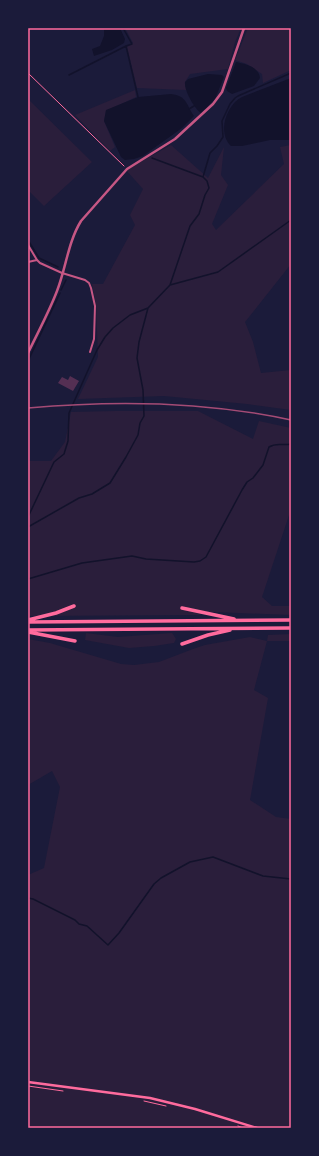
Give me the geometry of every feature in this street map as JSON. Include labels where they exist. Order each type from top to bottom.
[{"type":"highway","points":[[28,621],[60,612],[74,606]]},
{"type":"highway","points":[[182,608],[243,620]]},
{"type":"highway","points":[[28,621],[291,620]]},
{"type":"highway","points":[[28,631],[291,628]]},
{"type":"highway","points":[[182,644],[208,635],[239,629]]},
{"type":"highway","points":[[28,631],[75,641]]},
{"type":"main road","points":[[28,1082],[150,1098],[195,1109],[257,1128]]},
{"type":"street","points":[[28,353],[58,290],[75,230],[81,221],[127,169],[175,139],[214,104],[222,92],[244,28]]},
{"type":"street","points":[[28,245],[37,260],[62,273],[85,280],[89,283],[95,306],[94,339],[90,352]]},
{"type":"street","points":[[28,262],[37,260]]},
{"type":"path","points":[[28,73],[127,169]]},
{"type":"path","points":[[28,1086],[64,1091]]},
{"type":"path","points":[[139,1100],[171,1107]]},
{"type":"path","points":[[233,1124],[243,1128]]},
{"type":"shaded area","points":[[104,28],[120,28],[125,39],[124,43],[112,50],[94,56],[92,49],[100,46],[104,36]]},
{"type":"shaded area","points":[[125,28],[241,28],[235,42],[228,69],[190,74],[185,82],[186,90],[137,88],[127,47],[133,43]]},
{"type":"shaded area","points":[[248,28],[291,28],[291,70],[263,83],[262,74],[247,64],[235,60]]},
{"type":"shaded area","points":[[236,62],[248,65],[255,69],[260,78],[254,86],[232,94],[227,91],[226,88]]},
{"type":"shaded area","points":[[208,74],[222,75],[224,77],[215,99],[201,113],[190,99],[186,90],[185,82],[188,79]]},
{"type":"shaded area","points":[[291,78],[291,140],[270,140],[242,146],[231,146],[227,140],[224,127],[228,113],[236,101],[242,97]]},
{"type":"shaded area","points":[[135,90],[136,97],[106,111],[104,121],[115,147],[110,151],[75,115]]},
{"type":"shaded area","points":[[171,94],[183,99],[194,116],[182,128],[143,156],[125,160],[121,157],[104,121],[106,110],[138,97]]},
{"type":"shaded area","points":[[29,100],[92,162],[44,206],[28,190]]},
{"type":"shaded area","points":[[171,145],[208,178],[224,147],[221,175],[228,185],[212,224],[216,230],[284,164],[280,147],[291,145],[291,264],[245,322],[253,342],[261,373],[291,370],[291,410],[164,396],[78,399],[98,357],[96,305],[92,284],[103,284],[135,225],[130,215],[143,189],[126,170]]},
{"type":"shaded area","points":[[198,411],[253,439],[259,421],[291,428],[291,509],[262,597],[272,606],[291,606],[291,615],[214,612],[198,615],[28,616],[28,461],[51,461],[65,442],[71,412]]},
{"type":"shaded area","points":[[86,633],[118,637],[172,633],[176,639],[174,643],[129,648],[85,640]]},
{"type":"shaded area","points":[[291,634],[291,641],[267,641],[268,635]]},
{"type":"shaded area","points":[[250,637],[267,641],[254,690],[268,698],[250,800],[276,817],[291,819],[291,1128],[28,1128],[28,875],[44,868],[60,787],[52,771],[28,785],[28,639],[50,643],[121,664],[134,665],[159,662],[205,645]]},
{"type":"building","points":[[70,376],[79,381],[73,391],[58,383],[62,377],[68,380]]},
{"type":"waterway","points":[[123,28],[132,44],[126,46],[138,97]]},
{"type":"waterway","points":[[69,75],[126,46]]},
{"type":"waterway","points":[[170,285],[190,226],[199,214],[205,195],[209,188],[207,181],[203,177],[210,153],[223,137],[222,121],[230,104],[238,96],[291,73]]},
{"type":"waterway","points":[[189,109],[194,106]]},
{"type":"waterway","points":[[152,158],[203,177]]},
{"type":"waterway","points":[[28,517],[54,462],[64,454],[68,441],[69,413],[97,350],[105,337],[113,328],[130,315],[148,308],[170,285],[218,272],[291,220]]},
{"type":"waterway","points":[[28,240],[39,258],[58,267]]},
{"type":"waterway","points":[[61,290],[66,280]]},
{"type":"waterway","points":[[28,361],[60,293]]},
{"type":"waterway","points":[[28,527],[79,498],[92,494],[110,483],[126,457],[138,435],[140,423],[144,416],[143,390],[137,358],[139,342],[148,308]]},
{"type":"waterway","points":[[28,579],[82,563],[132,556],[146,559],[194,562],[200,561],[206,557],[247,482],[253,478],[263,465],[269,447],[291,444]]},
{"type":"waterway","points":[[28,898],[33,899],[75,920],[79,924],[87,926],[108,945],[119,933],[154,884],[161,878],[190,862],[213,857],[263,876],[291,879]]},
{"type":"railway","points":[[28,408],[61,405],[127,403],[160,404],[226,409],[291,420]]}]
